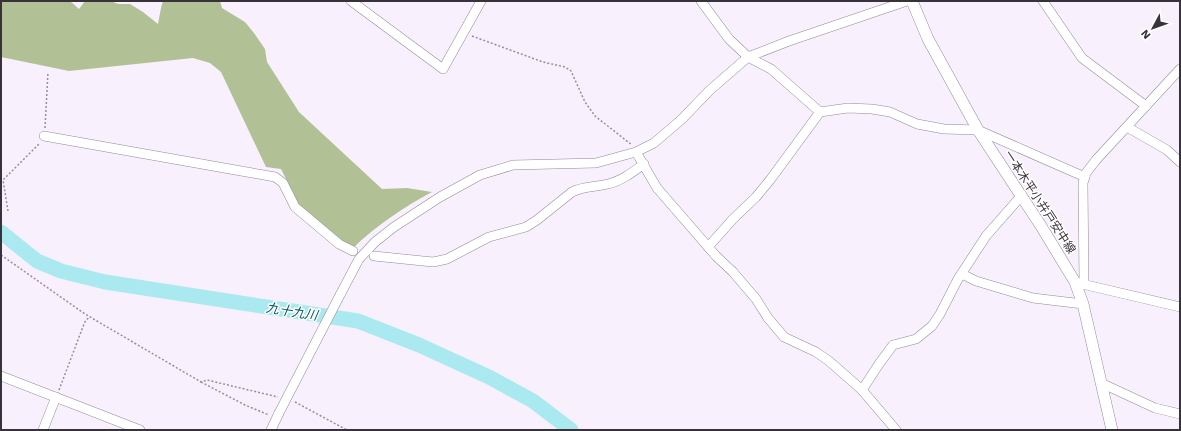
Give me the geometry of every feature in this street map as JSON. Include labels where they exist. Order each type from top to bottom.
[{"type":"main road","name":"一本木平小井戸安中線","points":[[912,1],[928,39],[978,130],[1079,283],[1112,430]]},
{"type":"street","points":[[351,1],[443,69],[481,1]]},
{"type":"street","points":[[271,430],[275,415],[360,259],[367,249],[394,227],[440,197],[480,175],[513,165],[596,163],[636,152],[654,142],[682,120],[710,90],[748,58],[789,40],[907,1]]},
{"type":"street","points":[[1043,1],[1082,58],[1146,106]]},
{"type":"street","points":[[704,3],[729,39],[748,58],[771,68],[820,112]]},
{"type":"street","points":[[1180,68],[1086,172],[1083,183],[1079,283],[1180,307]]},
{"type":"street","points":[[708,247],[733,219],[756,197],[820,112],[848,108],[890,112],[917,124],[944,129],[978,130],[1085,177]]},
{"type":"street","points":[[1127,127],[1167,150],[1180,162]]},
{"type":"street","points":[[44,136],[274,176],[283,183],[295,207],[339,244],[353,251]]},
{"type":"street","points":[[636,152],[658,188],[708,247],[733,272],[756,299],[768,318],[784,337],[816,352],[829,361],[862,390],[896,430]]},
{"type":"street","points":[[374,256],[433,262],[447,259],[489,236],[526,227],[532,224],[577,189],[618,181],[644,164]]},
{"type":"street","points":[[862,390],[893,346],[916,339],[932,326],[986,236],[1022,195]]},
{"type":"street","points":[[962,274],[976,281],[1034,298],[1083,304]]},
{"type":"street","points":[[1,376],[140,430]]},
{"type":"street","points":[[1101,383],[1155,408],[1180,414]]},
{"type":"street","points":[[43,430],[56,398]]},
{"type":"path","points":[[464,33],[543,62],[565,67],[571,71],[586,102],[595,116],[630,143],[636,152]]},
{"type":"path","points":[[8,211],[3,180],[41,142],[44,136],[48,72]]},
{"type":"path","points":[[1,255],[90,316],[201,382],[245,404],[275,415]]},
{"type":"path","points":[[56,398],[84,324],[90,316]]},
{"type":"path","points":[[201,382],[207,380],[281,398]]},
{"type":"path","points":[[293,402],[305,406],[347,430]]},
{"type":"green space","points":[[1,1],[70,1],[79,9],[85,1],[111,1],[118,4],[130,4],[158,24],[163,1],[220,1],[222,8],[245,22],[254,33],[265,49],[267,62],[299,112],[382,189],[407,188],[432,192],[391,217],[354,247],[349,246],[299,205],[281,169],[266,167],[221,72],[210,63],[193,58],[69,71],[1,57]]},
{"type":"waterway","name":"九十九川","points":[[1,232],[37,261],[61,271],[105,282],[358,321],[419,345],[489,377],[533,401],[571,430]]}]
